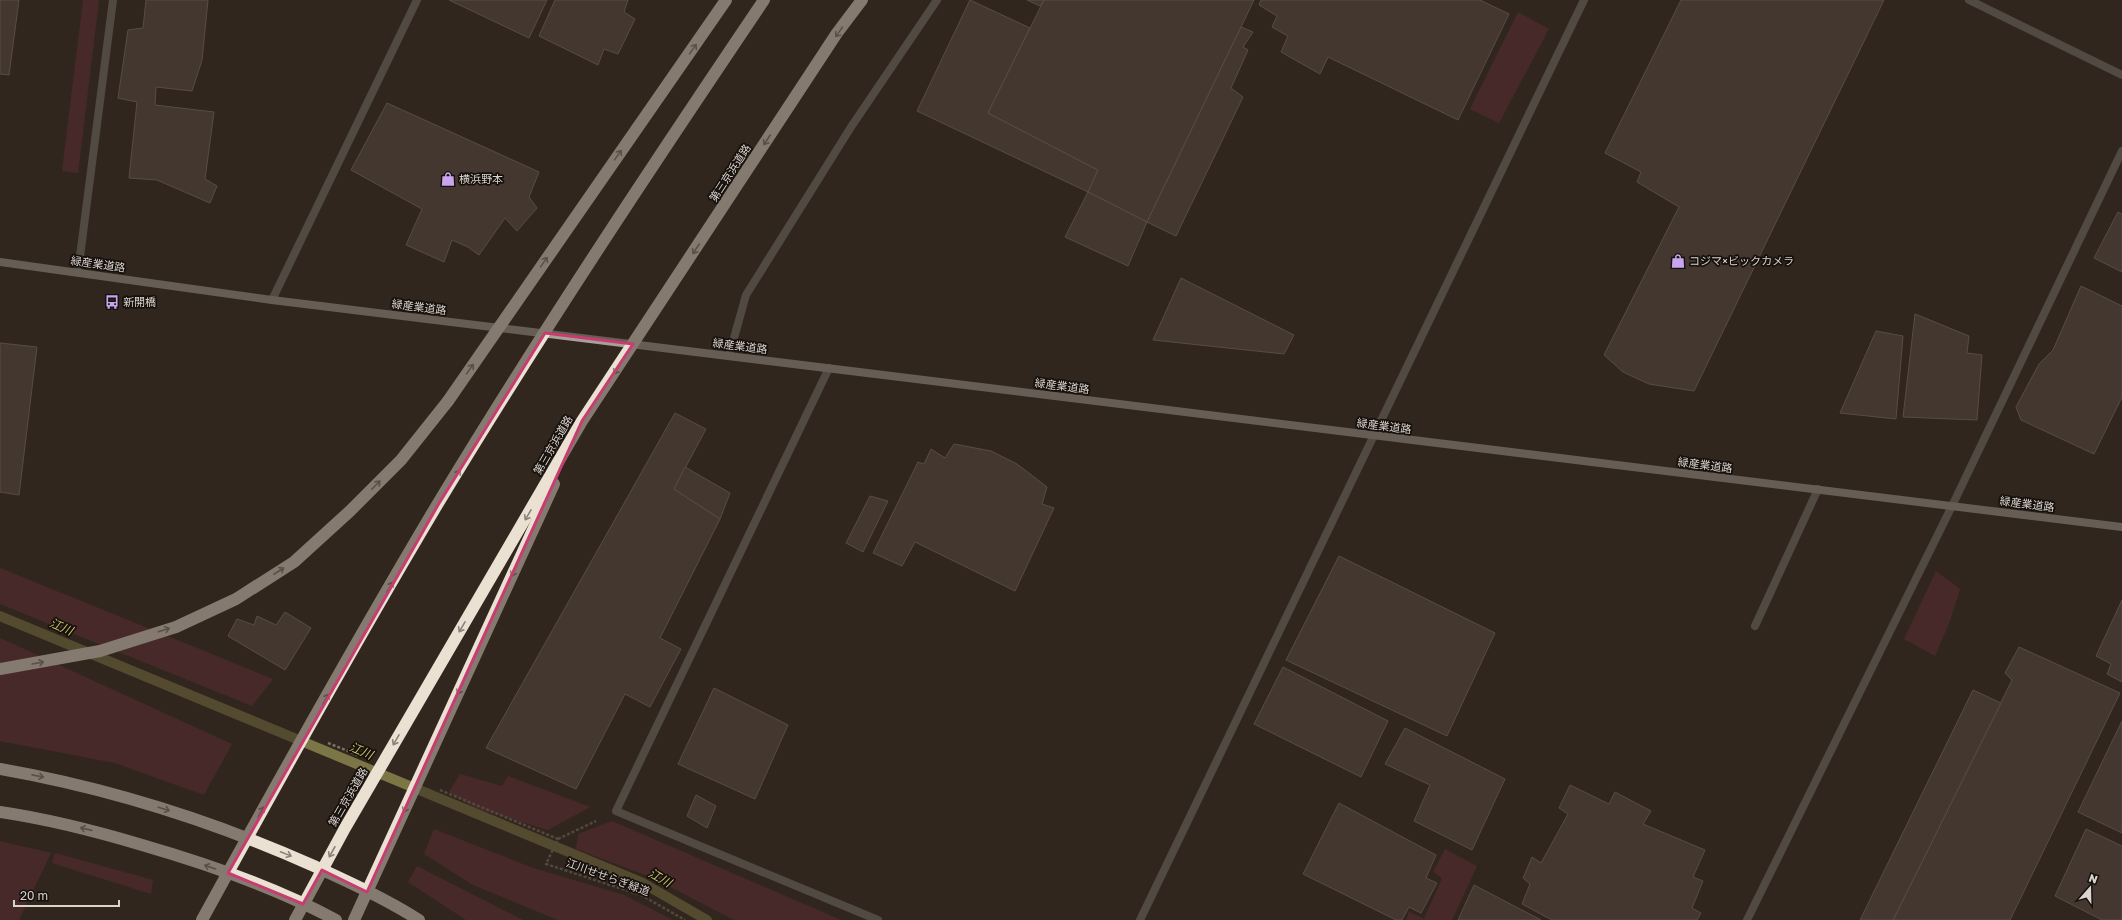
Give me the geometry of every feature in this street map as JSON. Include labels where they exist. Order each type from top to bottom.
[{"type":"highway","points":[[0,669],[100,651],[176,627],[236,599],[294,562],[350,511],[401,460],[448,401],[726,0]]},
{"type":"highway","points":[[202,920],[270,797],[438,505],[616,221],[764,0]]},
{"type":"highway","name":"第三京浜道路","points":[[294,920],[345,828],[582,421],[837,33],[862,0]]},
{"type":"highway","points":[[354,920],[582,421]]},
{"type":"highway","points":[[0,769],[42,776],[110,793],[223,829],[351,883],[418,920]]},
{"type":"highway","points":[[0,812],[26,816],[99,832],[175,854],[254,882],[336,920]]},
{"type":"main road","name":"緑産業道路","points":[[0,262],[272,300],[2122,527]]},
{"type":"street","points":[[78,272],[113,0]]},
{"type":"street","points":[[272,300],[417,0]]},
{"type":"street","points":[[729,356],[746,295],[851,127],[937,0]]},
{"type":"street","points":[[1140,920],[1375,436],[1584,0]]},
{"type":"street","points":[[1969,0],[2122,75]]},
{"type":"street","points":[[1747,920],[1952,506],[2122,151]]},
{"type":"street","points":[[829,368],[616,811],[878,920]]},
{"type":"street","points":[[1755,626],[1818,490]]},
{"type":"path","name":"江川せせらぎ緑道","points":[[616,811],[557,840],[546,864],[641,895],[685,920]]},
{"type":"highlighted area","points":[[545,333],[633,344],[582,421],[367,892],[322,870],[303,904],[228,873],[438,505]]},
{"type":"shaded area","points":[[83,0],[99,0],[78,173],[62,171]]},
{"type":"shaded area","points":[[1518,12],[1549,29],[1499,123],[1470,109]]},
{"type":"shaded area","points":[[0,568],[273,679],[252,706],[0,604]]},
{"type":"shaded area","points":[[1936,571],[1960,589],[1950,621],[1935,656],[1904,639]]},
{"type":"shaded area","points":[[0,638],[232,744],[204,795],[115,763],[0,741]]},
{"type":"shaded area","points":[[460,774],[502,786],[508,776],[590,807],[548,830],[475,808],[449,792]]},
{"type":"shaded area","points":[[612,821],[841,920],[734,920],[653,878],[576,849],[578,834]]},
{"type":"shaded area","points":[[434,829],[530,867],[624,895],[673,920],[558,920],[473,885],[424,854]]},
{"type":"shaded area","points":[[0,841],[51,853],[19,920],[0,920]]},
{"type":"shaded area","points":[[1445,849],[1477,866],[1452,920],[1406,920],[1409,912],[1424,919],[1442,878],[1433,872]]},
{"type":"shaded area","points":[[55,853],[153,880],[151,894],[52,863]]},
{"type":"shaded area","points":[[417,866],[523,920],[466,920],[408,882]]},
{"type":"building","points":[[0,0],[19,0],[9,75],[0,74]]},
{"type":"building","points":[[146,0],[208,0],[202,60],[192,91],[156,87],[155,105],[214,112],[205,179],[217,186],[210,203],[157,180],[129,178],[137,102],[118,98],[128,30],[143,28]]},
{"type":"building","points":[[449,0],[547,0],[529,38]]},
{"type":"building","points":[[555,0],[628,0],[624,12],[635,19],[618,54],[604,49],[598,65],[539,36]]},
{"type":"building","points":[[970,0],[1030,28],[988,113],[1098,170],[1088,192],[917,111]]},
{"type":"building","points":[[1027,0],[1044,0],[1040,6]]},
{"type":"building","points":[[1044,0],[1254,0],[1147,222],[1088,192],[1098,170],[988,113]]},
{"type":"building","points":[[1261,0],[1480,0],[1509,14],[1458,120],[1328,57],[1320,74],[1281,52],[1288,36],[1272,27],[1277,16],[1259,5]]},
{"type":"building","points":[[1681,0],[1884,0],[1694,391],[1649,384],[1623,372],[1604,355],[1679,207],[1637,182],[1641,172],[1605,153]]},
{"type":"building","points":[[1241,27],[1253,32],[1243,47],[1248,50],[1231,88],[1243,97],[1176,236],[1147,222]]},
{"type":"building","points":[[387,103],[539,172],[529,197],[537,208],[517,231],[505,218],[479,255],[468,247],[452,240],[444,262],[406,245],[422,209],[351,170]]},
{"type":"building","points":[[1088,192],[1147,222],[1128,266],[1065,237]]},
{"type":"building","points":[[2118,212],[2122,214],[2122,272],[2094,258]]},
{"type":"building","points":[[1181,278],[1294,335],[1284,354],[1153,340]]},
{"type":"building","points":[[2081,286],[2122,306],[2122,397],[2094,454],[2021,420],[2016,407],[2039,364],[2053,350]]},
{"type":"building","points":[[1915,314],[1969,336],[1967,353],[1982,355],[1977,420],[1903,417]]},
{"type":"building","points":[[1876,331],[1903,336],[1896,419],[1840,413]]},
{"type":"building","points":[[0,343],[37,347],[19,495],[0,492]]},
{"type":"building","points":[[675,413],[706,429],[674,489],[720,519],[660,638],[681,649],[650,707],[625,694],[576,789],[486,748]]},
{"type":"building","points":[[954,444],[991,451],[1017,464],[1047,487],[1042,504],[1054,508],[1015,591],[915,542],[902,566],[873,553],[918,462],[924,464],[931,449],[945,458]]},
{"type":"building","points":[[685,467],[730,493],[720,519],[674,489]]},
{"type":"building","points":[[870,496],[888,501],[863,552],[846,543]]},
{"type":"building","points":[[1339,556],[1495,633],[1447,736],[1286,660]]},
{"type":"building","points":[[2122,600],[2122,682],[2107,674],[2111,664],[2096,656]]},
{"type":"building","points":[[285,612],[311,628],[285,670],[228,636],[237,619],[254,625],[257,616],[276,625]]},
{"type":"building","points":[[2019,647],[2120,693],[2010,920],[1893,920],[2012,680],[2005,673]]},
{"type":"building","points":[[1283,667],[1388,721],[1361,777],[1254,724]]},
{"type":"building","points":[[714,688],[788,725],[755,799],[678,764]]},
{"type":"building","points":[[1973,690],[2001,703],[1893,920],[1860,920]]},
{"type":"building","points":[[2122,721],[2122,833],[2078,812]]},
{"type":"building","points":[[1405,728],[1505,779],[1472,850],[1414,821],[1430,785],[1385,764]]},
{"type":"building","points":[[1570,785],[1609,804],[1615,792],[1651,811],[1643,824],[1705,850],[1693,877],[1703,881],[1692,908],[1701,913],[1697,920],[1552,920],[1522,904],[1530,884],[1523,878],[1532,857],[1541,863],[1568,814],[1559,808]]},
{"type":"building","points":[[696,795],[716,806],[707,828],[687,816]]},
{"type":"building","points":[[1339,803],[1436,855],[1426,878],[1437,883],[1421,913],[1409,907],[1402,920],[1396,920],[1303,874]]},
{"type":"building","points":[[2086,829],[2122,846],[2122,920],[2102,920],[2055,896]]},
{"type":"building","points":[[1474,885],[1541,920],[1458,920]]},
{"type":"waterway","name":"江川","points":[[0,616],[641,882],[707,920]]},
{"type":"place","name":"横浜野本","points":[[448,179]]},
{"type":"place","name":"コジマ×ビックカメラ","points":[[1678,261]]},
{"type":"place","name":"新開橋","points":[[112,302]]}]
